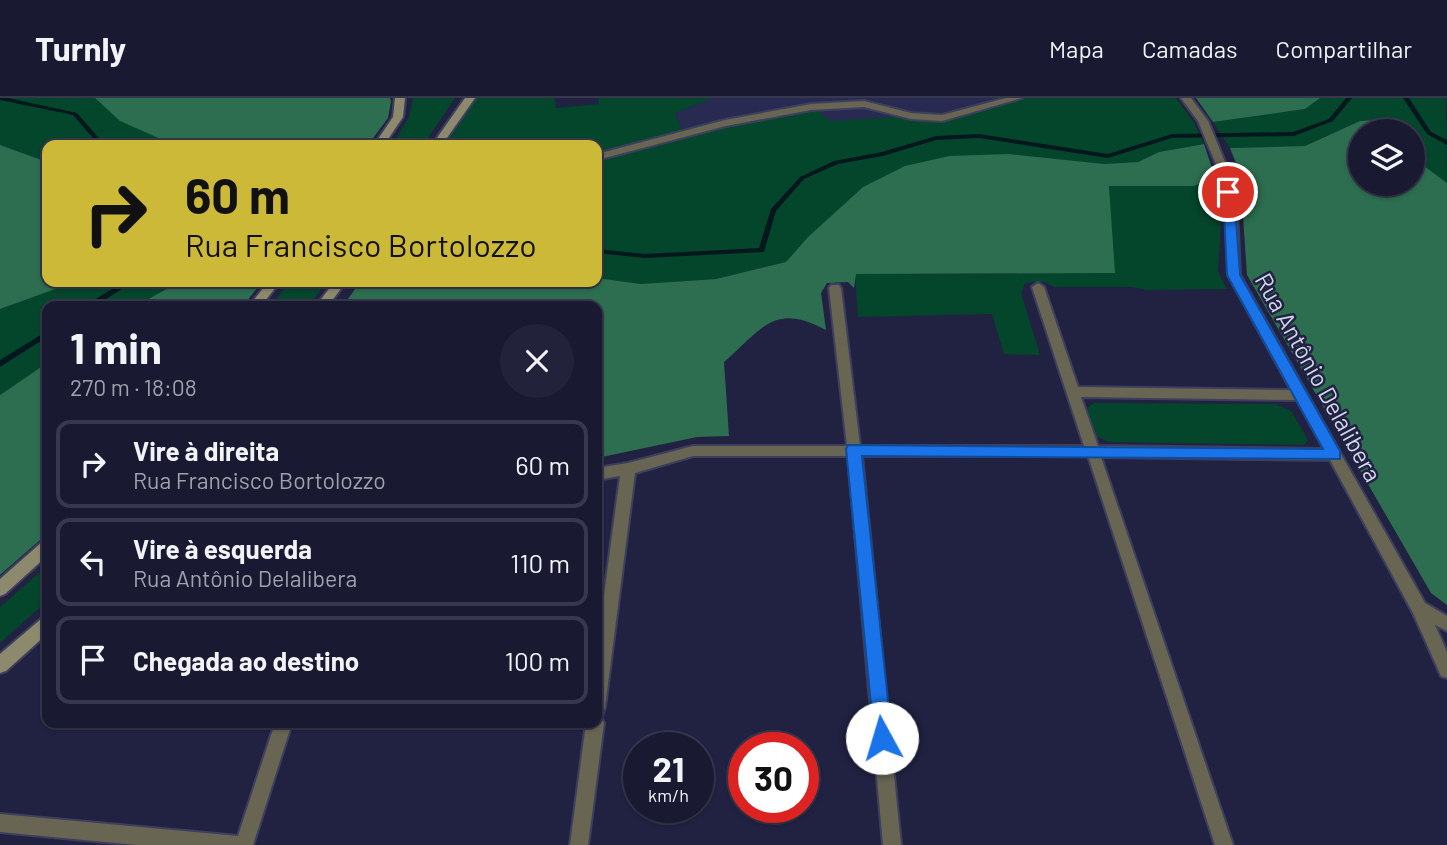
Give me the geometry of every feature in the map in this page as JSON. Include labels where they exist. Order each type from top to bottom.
[{"type":"main road","points":[[382,140],[398,117],[400,98]]},
{"type":"main road","points":[[441,140],[470,98]]},
{"type":"main road","points":[[259,301],[270,287]]},
{"type":"main road","points":[[0,589],[42,551]]},
{"type":"main road","points":[[0,665],[42,628]]},
{"type":"street","points":[[602,156],[726,123],[811,107],[864,104],[911,116],[942,118],[1017,98]]},
{"type":"street","name":"Rua Antônio Delalibera","points":[[1186,98],[1203,121],[1225,174],[1232,209],[1234,275],[1419,608],[1447,670]]},
{"type":"street","points":[[1038,287],[1224,845]]},
{"type":"street","points":[[835,288],[854,449],[892,845]]},
{"type":"street","points":[[1073,392],[1299,395]]},
{"type":"street","points":[[602,473],[693,451],[854,449],[1334,455]]},
{"type":"street","points":[[602,668],[628,469]]},
{"type":"street","points":[[1419,608],[1447,624]]},
{"type":"street","points":[[244,845],[281,728]]},
{"type":"street","points":[[579,845],[594,728]]},
{"type":"street","points":[[0,823],[237,845]]},
{"type":"shaded area","points":[[713,98],[1017,98],[942,118],[911,116],[684,134],[675,113]]},
{"type":"green space","points":[[0,98],[95,98],[121,121],[163,140],[42,140],[42,160],[0,145]]},
{"type":"green space","points":[[95,98],[390,98],[391,101],[388,118],[372,140],[163,140],[120,121]]},
{"type":"green space","points":[[413,98],[455,98],[426,140],[395,140],[409,117]]},
{"type":"green space","points":[[477,98],[555,98],[556,108],[599,104],[598,98],[713,98],[675,113],[684,134],[811,107],[831,121],[911,116],[942,118],[1017,98],[1176,98],[1193,121],[1204,144],[1159,152],[1138,162],[1104,164],[1009,154],[863,187],[808,237],[786,262],[716,279],[641,284],[602,279],[602,140],[448,140]]},
{"type":"green space","points":[[1196,98],[1320,98],[1305,109],[1213,122]]},
{"type":"green space","points":[[1320,98],[1446,98],[1447,183],[1425,167],[1425,119],[1348,119],[1348,126],[1305,146],[1230,148],[1213,122],[1305,109]]},
{"type":"green space","points":[[1348,126],[1348,196],[1425,196],[1425,167],[1447,183],[1447,605],[1431,593],[1247,275],[1240,173],[1230,148],[1305,146]]},
{"type":"green space","points":[[1204,144],[1215,177],[1194,186],[1109,186],[1115,273],[856,274],[854,288],[848,282],[827,283],[821,293],[826,330],[794,318],[781,319],[760,330],[724,362],[729,436],[697,437],[602,457],[602,301],[347,301],[356,287],[602,287],[602,279],[641,284],[716,279],[786,262],[808,237],[863,187],[905,166],[949,156],[1009,154],[1104,164],[1138,162],[1159,152]]},
{"type":"green space","points":[[0,145],[42,160],[42,287],[61,287],[0,309]]},
{"type":"green space","points":[[1215,177],[1222,207],[1218,272],[1227,289],[1146,290],[1132,287],[1055,287],[1044,282],[1025,283],[1021,293],[1040,355],[1004,354],[992,314],[858,317],[855,274],[1114,273],[1109,185],[1193,186]]},
{"type":"green space","points":[[61,287],[170,287],[145,301],[42,301],[42,366],[0,395],[0,309]]},
{"type":"green space","points":[[170,287],[258,287],[247,301],[145,301]]},
{"type":"green space","points":[[285,287],[323,287],[312,301],[275,301]]},
{"type":"green space","points":[[42,366],[42,538],[0,575],[0,395]]},
{"type":"green space","points":[[1094,403],[1275,404],[1291,411],[1308,440],[1304,445],[1109,442],[1096,436],[1087,408]]},
{"type":"green space","points":[[42,570],[42,605],[0,643],[0,607]]},
{"type":"waterway","points":[[0,98],[75,114],[98,140]]},
{"type":"waterway","points":[[602,252],[645,256],[762,250],[773,210],[802,178],[836,162],[883,154],[936,138],[979,136],[1108,156],[1172,136],[1294,134],[1331,120],[1349,98]]},
{"type":"waterway","points":[[1406,98],[1429,133],[1447,143]]},
{"type":"waterway","points":[[98,301],[121,287]]},
{"type":"waterway","points":[[0,364],[42,337]]},
{"type":"route","points":[[882,738],[854,449],[1334,455],[1234,275],[1232,209],[1228,192]]}]
